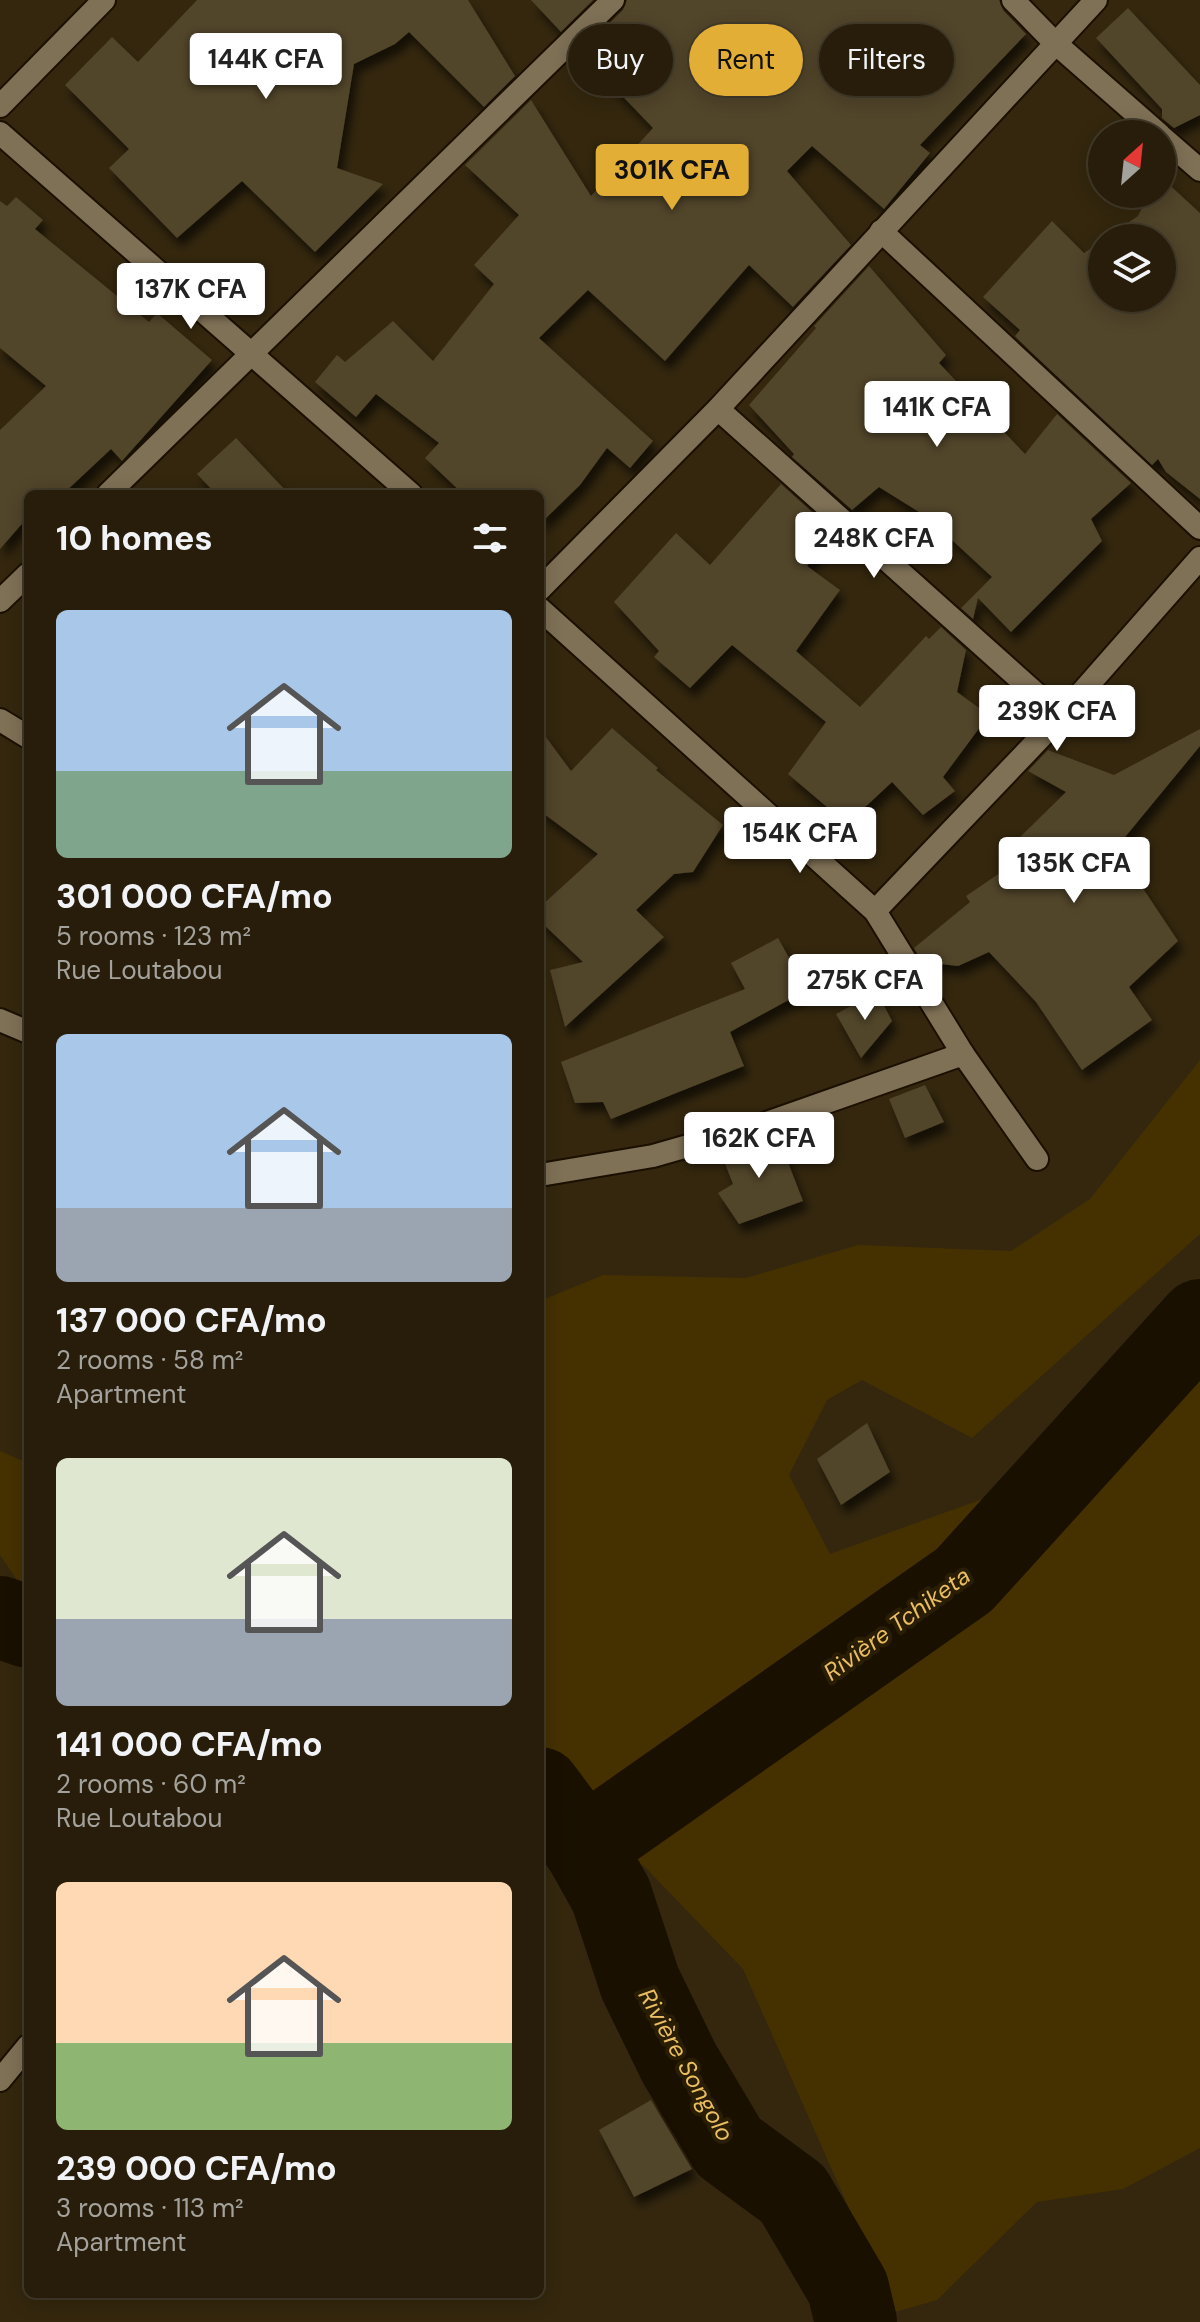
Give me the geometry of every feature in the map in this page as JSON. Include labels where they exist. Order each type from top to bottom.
[{"type":"street","points":[[0,106],[104,0]]},
{"type":"street","points":[[112,490],[250,352],[539,76],[613,0]]},
{"type":"street","points":[[1013,0],[1054,42],[1143,120]]},
{"type":"street","points":[[544,585],[718,409],[1096,0]]},
{"type":"street","points":[[0,133],[406,490]]},
{"type":"street","points":[[1176,149],[1200,170]]},
{"type":"street","points":[[881,231],[1200,528]]},
{"type":"street","points":[[718,409],[1061,716]]},
{"type":"street","points":[[875,911],[1061,716],[1200,558]]},
{"type":"street","points":[[0,601],[24,578]]},
{"type":"street","points":[[544,613],[875,911],[963,1054],[1037,1159]]},
{"type":"street","points":[[0,720],[24,735]]},
{"type":"street","points":[[0,1020],[24,1030]]},
{"type":"street","points":[[544,1174],[666,1152],[761,1125],[963,1054]]},
{"type":"street","points":[[0,2080],[24,2051]]},
{"type":"shaded area","points":[[1200,1060],[1200,1234],[972,1438],[862,1380],[827,1400],[789,1475],[830,1554],[1049,1475],[1118,1384],[1200,1317],[1200,2148],[1123,2189],[1037,2202],[937,2300],[895,2312],[743,1969],[643,1865],[604,1886],[544,1803],[544,1299],[603,1275],[746,1278],[858,1245],[1011,1251],[1090,1199]]},
{"type":"shaded area","points":[[0,1451],[24,1461],[24,1590],[0,1555]]},
{"type":"building","points":[[197,0],[468,0],[515,76],[484,107],[409,32],[395,44],[354,64],[337,168],[383,184],[315,252],[242,181],[177,238],[109,168],[129,149],[65,85],[112,37],[138,62]]},
{"type":"building","points":[[531,0],[593,0],[568,24],[561,32]]},
{"type":"building","points":[[627,0],[999,0],[1003,10],[1026,34],[920,145],[930,153],[884,209],[812,146],[787,171],[851,245],[793,307],[749,265],[665,361],[588,290],[539,338],[653,441],[630,468],[607,448],[580,485],[544,520],[544,490],[459,490],[425,458],[439,443],[376,394],[356,417],[315,382],[337,355],[345,362],[393,321],[433,361],[494,284],[474,265],[519,215],[465,165],[531,100],[591,196],[653,128],[622,96],[673,96],[673,24],[609,24],[623,10]]},
{"type":"building","points":[[1128,8],[1200,85],[1200,115],[1176,127],[1176,120],[1164,120],[1162,109],[1096,38]]},
{"type":"building","points":[[1176,191],[1200,213],[1200,499],[1166,472],[1158,459],[1152,465],[1030,351],[1015,336],[1020,330],[983,297],[1052,221],[1084,253],[1088,250],[1088,312],[1176,312],[1176,224],[1126,224],[1138,216],[1142,208],[1176,208]]},
{"type":"building","points":[[16,197],[43,220],[35,229],[149,322],[157,313],[212,360],[122,461],[111,449],[67,490],[24,490],[24,522],[0,549],[0,430],[46,386],[0,348],[0,201],[7,206]]},
{"type":"building","points":[[869,266],[946,355],[939,363],[1025,454],[1057,414],[1131,483],[1091,519],[1102,541],[1011,632],[978,598],[973,619],[961,608],[992,577],[927,517],[879,487],[852,510],[792,457],[794,454],[749,405],[816,328],[814,326]]},
{"type":"building","points":[[236,438],[285,490],[212,490],[197,474]]},
{"type":"building","points":[[781,484],[831,529],[819,539],[826,544],[807,566],[840,590],[796,651],[860,707],[926,636],[929,639],[941,627],[966,650],[957,692],[989,715],[943,777],[955,791],[923,815],[892,782],[847,824],[788,774],[826,722],[732,645],[690,688],[654,657],[659,651],[614,602],[676,533],[710,565]]},
{"type":"building","points":[[612,728],[658,768],[656,770],[723,825],[693,872],[674,874],[636,910],[664,937],[565,1027],[550,970],[583,962],[544,925],[544,903],[598,854],[544,814],[544,734],[571,771]]},
{"type":"building","points":[[1200,729],[1200,746],[1116,848],[1178,941],[1129,987],[1152,1020],[1082,1070],[1036,1002],[989,952],[958,966],[923,962],[914,948],[970,902],[966,896],[1028,854],[1018,839],[1066,792],[1028,771],[1048,750],[1114,775]]},
{"type":"building","points":[[778,938],[807,990],[730,1032],[744,1066],[611,1119],[603,1102],[575,1103],[561,1062],[745,989],[731,963]]},
{"type":"building","points":[[877,992],[892,1021],[861,1058],[836,1014]]},
{"type":"building","points":[[925,1085],[944,1122],[905,1138],[889,1099]]},
{"type":"building","points":[[777,1134],[803,1201],[739,1224],[718,1193],[733,1184],[720,1151]]},
{"type":"building","points":[[867,1423],[890,1472],[841,1505],[817,1459]]},
{"type":"building","points":[[651,2100],[692,2169],[634,2197],[599,2130]]},
{"type":"waterway","name":"Rivière Tchiketa","points":[[584,1847],[964,1580],[1200,1320]]},
{"type":"waterway","name":"Rivière Songolo","points":[[0,1617],[24,1626]]},
{"type":"waterway","name":"Rivière Songolo","points":[[544,1793],[584,1847],[611,1895],[640,1983],[679,2063],[729,2147],[793,2194],[848,2288],[856,2322]]}]
